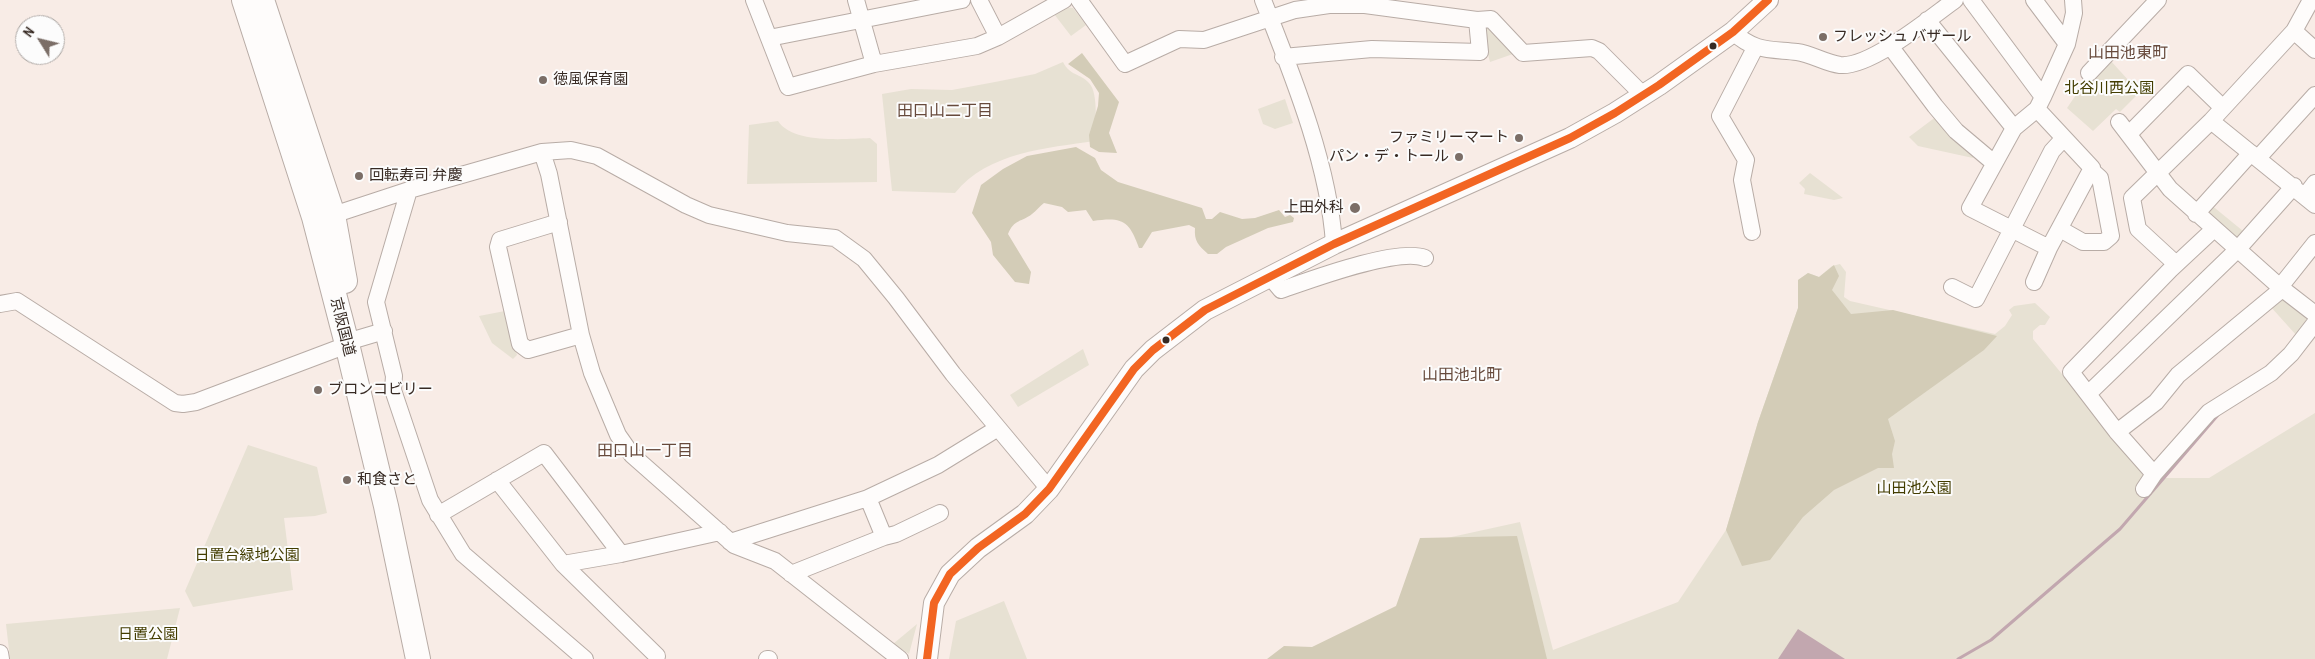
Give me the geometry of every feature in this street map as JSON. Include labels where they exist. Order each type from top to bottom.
[{"type":"highway","name":"京阪国道","points":[[244,0],[352,341],[405,539],[431,659]]},
{"type":"highway","name":"京阪国道","points":[[262,0],[333,215],[352,341],[418,659]]},
{"type":"main road","points":[[927,659],[934,603],[950,574],[978,548],[1025,514],[1049,489],[1134,369],[1152,350],[1205,310],[1334,244],[1570,138],[1643,95],[1734,32],[1768,0]]},
{"type":"street","points":[[754,0],[788,88],[874,64],[977,46],[998,37],[1042,5],[1064,0]]},
{"type":"street","points":[[856,0],[874,64]]},
{"type":"street","points":[[769,38],[962,0]]},
{"type":"street","points":[[980,0],[998,37]]},
{"type":"street","points":[[1079,0],[1125,64],[1179,39],[1204,40],[1295,10],[1329,5],[1365,5],[1477,20],[1491,19],[1523,54],[1592,48],[1599,51],[1643,95]]},
{"type":"street","points":[[1263,0],[1303,108],[1327,196],[1334,244]]},
{"type":"street","points":[[1734,32],[1746,44],[1755,48],[1805,53],[1841,65],[1864,61],[1890,46],[1955,0]]},
{"type":"street","points":[[1971,0],[2064,138],[2100,178],[2111,236],[2104,242],[2083,242],[2060,229]]},
{"type":"street","points":[[2034,0],[2067,44]]},
{"type":"street","points":[[2049,248],[1970,208],[2014,128],[2040,103],[2067,44],[2074,13],[2073,0]]},
{"type":"street","points":[[2089,73],[2158,0]]},
{"type":"street","points":[[2176,264],[2138,229],[2132,198],[2211,121],[2294,31],[2311,0]]},
{"type":"street","points":[[1283,57],[1372,49],[1480,52],[1477,20]]},
{"type":"street","points":[[1927,20],[2014,128]]},
{"type":"street","points":[[2294,31],[2315,50]]},
{"type":"street","points":[[1890,46],[1956,131],[1994,162]]},
{"type":"street","points":[[1752,232],[1742,180],[1746,160],[1720,116],[1755,48]]},
{"type":"street","points":[[2223,108],[2188,74],[2124,128],[2170,189],[2281,288],[2315,314]]},
{"type":"street","points":[[2196,214],[2315,95]]},
{"type":"street","points":[[2089,393],[2237,250],[2307,193],[2211,121]]},
{"type":"street","points":[[1952,287],[1976,299],[2052,151],[2064,138]]},
{"type":"street","points":[[333,215],[409,190],[542,152],[571,150],[597,156],[686,205],[709,215],[787,233],[835,238],[864,258],[953,374],[1049,489]]},
{"type":"street","points":[[542,152],[559,222],[581,335],[592,373],[618,435],[632,455],[734,546],[775,561],[900,659]]},
{"type":"street","points":[[2034,282],[2049,248],[2091,170]]},
{"type":"street","points":[[409,190],[376,302],[394,376],[393,390],[430,500],[463,554],[584,659]]},
{"type":"street","points":[[559,222],[500,240],[498,247],[520,344],[528,350],[581,335]]},
{"type":"street","points":[[2154,474],[2117,432],[2089,393],[2071,372],[2176,264],[2214,229]]},
{"type":"street","points":[[2117,432],[2156,402],[2178,375],[2281,288],[2315,243]]},
{"type":"street","points":[[1270,278],[1281,290],[1382,259],[1416,254],[1425,258]]},
{"type":"street","points":[[0,304],[17,301],[134,378],[175,403],[183,404],[196,402],[384,330]]},
{"type":"street","points":[[2144,489],[2154,474],[2209,412],[2271,373],[2291,354],[2315,323]]},
{"type":"street","points":[[563,564],[725,537],[868,498],[938,465],[998,428]]},
{"type":"street","points":[[438,515],[544,453],[621,554]]},
{"type":"street","points":[[497,480],[563,564],[657,656]]},
{"type":"street","points":[[868,498],[884,537]]},
{"type":"street","points":[[791,574],[896,534],[940,513]]},
{"type":"street","points":[[0,653],[1,659]]},
{"type":"green space","points":[[1063,7],[1073,8],[1086,25],[1071,36],[1054,14]]},
{"type":"green space","points":[[1491,24],[1513,54],[1490,62],[1484,40],[1483,25]]},
{"type":"green space","name":"北谷川西公園","points":[[2110,60],[2130,82],[2135,82],[2144,88],[2120,112],[2116,109],[2093,131],[2067,108],[2082,86]]},
{"type":"green space","points":[[1063,62],[1069,70],[1086,80],[1092,88],[1096,110],[1095,141],[1038,150],[1001,160],[969,179],[955,193],[892,191],[882,94],[911,89],[952,90],[1035,74]]},
{"type":"green space","points":[[1285,99],[1293,123],[1275,129],[1263,124],[1258,109]]},
{"type":"green space","points":[[1937,116],[1974,153],[1973,158],[1918,146],[1909,137]]},
{"type":"green space","points":[[778,121],[795,134],[807,137],[834,139],[870,138],[877,144],[877,182],[747,184],[749,125]]},
{"type":"green space","points":[[1810,173],[1843,198],[1834,200],[1804,194],[1805,189],[1799,183]]},
{"type":"green space","points":[[2210,204],[2243,231],[2238,238],[2229,239],[2206,210]]},
{"type":"green space","name":"山田池公園","points":[[1840,264],[1846,272],[1844,297],[1850,301],[1995,334],[2005,326],[2012,315],[2009,310],[2014,306],[2035,303],[2050,317],[2045,325],[2040,325],[2033,331],[2033,339],[2148,478],[2209,478],[2315,413],[2315,659],[1310,659],[1404,610],[1424,543],[1520,522],[1553,650],[1678,602],[1726,530],[1758,422],[1798,308],[1798,280],[1808,273],[1819,277],[1832,266]]},
{"type":"green space","points":[[2281,296],[2306,318],[2307,323],[2297,336],[2270,306]]},
{"type":"green space","points":[[505,311],[517,355],[513,359],[492,343],[479,316]]},
{"type":"green space","points":[[1083,349],[1089,365],[1018,407],[1010,395]]},
{"type":"green space","name":"日置台緑地公園","points":[[248,445],[317,467],[327,513],[315,516],[284,518],[293,590],[193,607],[185,591]]},
{"type":"green space","points":[[1004,601],[1027,659],[949,659],[956,621]]},
{"type":"green space","name":"日置公園","points":[[180,608],[167,659],[10,659],[6,624]]},
{"type":"green space","points":[[917,624],[909,654],[893,644]]},
{"type":"shaded area","points":[[1082,53],[1119,102],[1109,133],[1117,153],[1099,152],[1090,147],[1089,135],[1098,106],[1099,93],[1090,79],[1068,64]]},
{"type":"shaded area","points":[[1076,147],[1095,158],[1101,170],[1118,182],[1202,208],[1206,219],[1212,219],[1220,212],[1242,219],[1255,218],[1279,210],[1285,217],[1290,215],[1294,218],[1293,222],[1268,228],[1226,247],[1217,254],[1208,254],[1197,243],[1195,228],[1189,225],[1152,232],[1142,248],[1139,248],[1132,231],[1123,222],[1118,220],[1093,221],[1086,210],[1068,212],[1062,207],[1044,203],[1028,217],[1016,223],[1008,234],[1031,272],[1029,284],[1015,282],[993,255],[991,242],[972,213],[981,185],[1003,169],[1027,156]]},
{"type":"shaded area","points":[[1834,265],[1839,276],[1832,290],[1851,314],[1893,310],[1997,336],[1984,350],[1888,419],[1895,441],[1892,454],[1894,468],[1878,468],[1834,490],[1803,517],[1770,560],[1742,566],[1726,530],[1758,422],[1798,308],[1798,280],[1808,273],[1819,277]]},
{"type":"shaded area","points":[[1517,536],[1547,659],[1267,659],[1284,646],[1312,647],[1396,606],[1420,538]]},
{"type":"shaded area","points":[[1798,629],[1845,659],[1778,659]]},
{"type":"waterway","points":[[1958,659],[1991,640],[2120,529],[2218,415]]},
{"type":"transit line","points":[[927,659],[934,603],[950,574],[978,548],[1025,514],[1049,489],[1134,369],[1153,350],[1205,310],[1334,244],[1570,138],[1615,113],[1659,85],[1733,32],[1768,0]]},
{"type":"place","name":"フレッシュ バザール","points":[[1823,37]]},
{"type":"place","name":"徳風保育園","points":[[543,80]]},
{"type":"place","name":"ファミリーマート","points":[[1519,138]]},
{"type":"place","name":"パン・デ・トール","points":[[1459,157]]},
{"type":"place","name":"回転寿司 弁慶","points":[[359,176]]},
{"type":"place","name":"上田外科","points":[[1355,208]]},
{"type":"place","name":"ブロンコビリー","points":[[318,390]]},
{"type":"place","name":"和食さと","points":[[347,480]]},
{"type":"district","name":"山田池東町","points":[[2128,54]]},
{"type":"district","name":"田口山二丁目","points":[[945,112]]},
{"type":"district","name":"山田池北町","points":[[1462,376]]},
{"type":"district","name":"田口山一丁目","points":[[645,452]]}]
